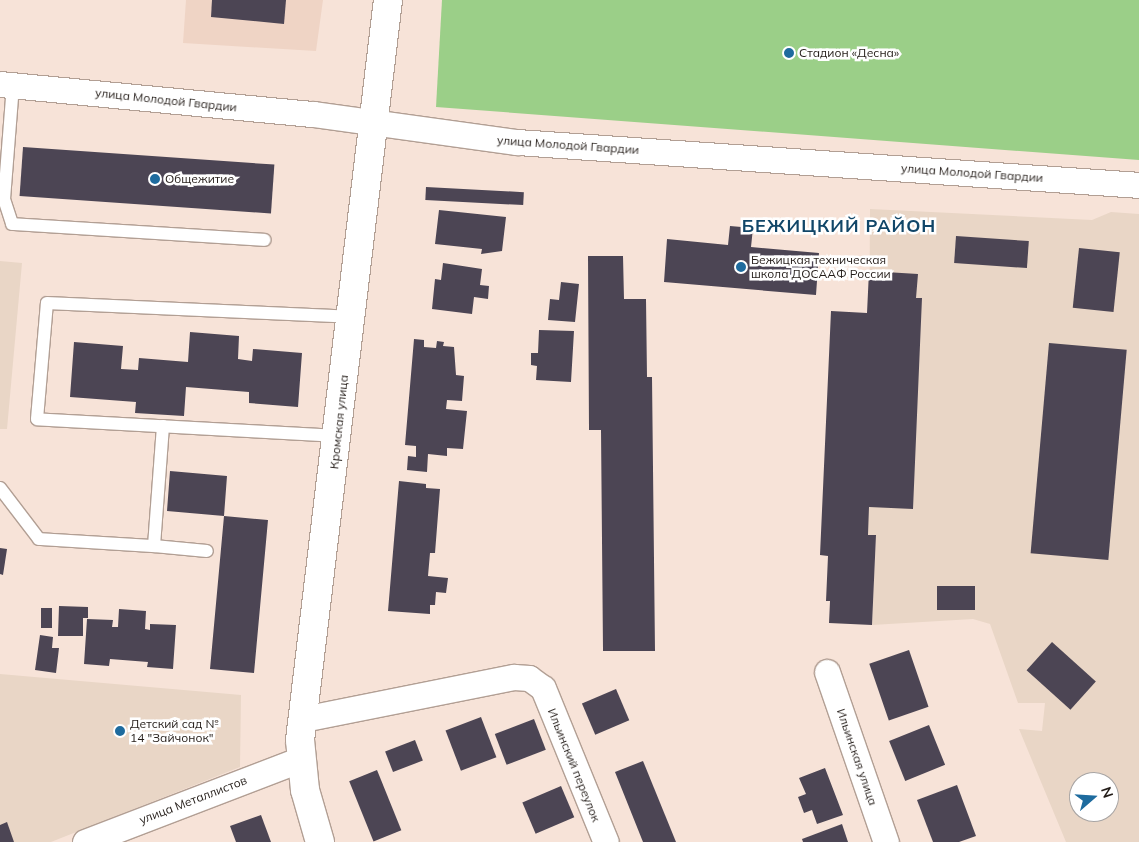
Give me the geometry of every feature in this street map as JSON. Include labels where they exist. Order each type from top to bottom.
[{"type":"street","name":"Кромская улица","points":[[320,842],[305,790],[301,758],[302,719],[388,0]]},
{"type":"street","name":"улица Молодой Гвардии","points":[[6,85],[314,114],[374,124],[517,142],[1139,185]]},
{"type":"street","name":"Ильинская улица","points":[[828,672],[886,842]]},
{"type":"street","name":"Ильинский переулок","points":[[302,719],[514,677],[529,678],[543,688],[606,842]]},
{"type":"street","name":"улица Металлистов","points":[[84,842],[301,758]]},
{"type":"lane","points":[[6,85],[4,199],[12,224],[264,240]]},
{"type":"lane","points":[[337,436],[37,418],[47,303],[350,317]]},
{"type":"lane","points":[[154,546],[164,426]]},
{"type":"lane","points":[[0,488],[39,539],[207,551]]},
{"type":"shaded area","points":[[186,0],[323,0],[316,51],[183,43]]},
{"type":"shaded area","points":[[870,209],[1092,220],[1111,212],[1139,214],[1139,842],[1066,842],[1019,729],[1042,731],[1045,703],[1018,703],[990,624],[973,619],[872,625],[876,536],[868,535]]},
{"type":"shaded area","points":[[0,261],[22,263],[7,429],[0,429]]},
{"type":"shaded area","name":"Детский сад № 14 \"Зайчонок\"","points":[[0,674],[241,695],[240,767],[51,842],[0,842]]},
{"type":"green space","name":"Стадион «Десна»","points":[[442,0],[1139,0],[1139,160],[436,107]]},
{"type":"building","points":[[212,0],[286,0],[284,24],[211,17]]},
{"type":"building","points":[[23,147],[274,165],[271,213],[20,196]]},
{"type":"building","points":[[426,187],[524,192],[523,205],[425,200]]},
{"type":"building","points":[[439,210],[506,217],[502,251],[481,254],[482,249],[435,244]]},
{"type":"building","name":"Бежицкая техническая школа ДОСААФ России","points":[[730,226],[753,228],[751,247],[819,253],[816,295],[664,282],[667,239],[728,245]]},
{"type":"building","points":[[956,236],[1029,241],[1027,268],[954,263]]},
{"type":"building","points":[[1079,248],[1120,252],[1114,312],[1073,308]]},
{"type":"building","points":[[588,256],[623,256],[624,299],[646,299],[647,377],[652,377],[655,651],[603,651],[601,430],[589,430]]},
{"type":"building","points":[[443,263],[482,269],[480,285],[489,286],[488,299],[474,297],[472,314],[432,309],[435,279],[441,280]]},
{"type":"building","points":[[869,271],[918,274],[916,298],[922,298],[913,509],[869,507],[868,535],[876,535],[872,625],[829,623],[830,601],[826,601],[828,556],[820,555],[831,311],[867,313]]},
{"type":"building","points":[[561,282],[579,284],[575,322],[548,320],[550,299],[559,300]]},
{"type":"building","points":[[539,330],[574,331],[571,382],[536,380],[537,366],[531,365],[531,353],[538,353]]},
{"type":"building","points":[[190,332],[239,336],[238,359],[252,361],[253,349],[302,353],[298,407],[249,403],[249,392],[186,387],[184,416],[135,413],[136,402],[70,397],[74,342],[123,346],[121,369],[138,370],[139,358],[188,362]]},
{"type":"building","points":[[414,339],[424,340],[424,347],[436,348],[437,341],[444,342],[443,346],[454,347],[456,375],[464,376],[462,401],[447,400],[446,409],[467,411],[463,449],[447,448],[447,456],[428,454],[427,472],[407,470],[408,456],[416,457],[416,446],[405,445]]},
{"type":"building","points":[[1049,343],[1127,350],[1108,560],[1031,553]]},
{"type":"building","points":[[170,471],[227,476],[224,516],[167,511]]},
{"type":"building","points":[[399,481],[426,484],[426,488],[440,489],[435,553],[430,553],[428,576],[448,578],[446,593],[436,592],[435,605],[430,605],[430,614],[388,611]]},
{"type":"building","points":[[224,516],[268,520],[254,673],[210,669]]},
{"type":"building","points":[[0,548],[7,549],[3,575],[0,574]]},
{"type":"building","points":[[937,586],[975,586],[975,610],[937,610]]},
{"type":"building","points":[[59,606],[88,607],[88,618],[83,618],[83,636],[58,636]]},
{"type":"building","points":[[41,608],[52,608],[52,628],[41,628]]},
{"type":"building","points":[[119,609],[146,611],[145,629],[150,630],[150,624],[176,625],[173,669],[147,667],[148,662],[110,659],[109,666],[84,664],[87,619],[113,620],[112,627],[118,627]]},
{"type":"building","points":[[40,635],[53,637],[52,648],[59,648],[56,673],[35,670]]},
{"type":"building","points":[[1052,642],[1096,681],[1070,710],[1027,670]]},
{"type":"building","points":[[909,650],[929,707],[889,720],[869,664]]},
{"type":"building","points":[[616,689],[629,720],[595,735],[582,703]]},
{"type":"building","points":[[481,717],[496,757],[461,771],[446,731]]},
{"type":"building","points":[[534,719],[546,750],[507,765],[495,734]]},
{"type":"building","points":[[929,725],[945,765],[905,781],[889,741]]},
{"type":"building","points":[[415,740],[423,761],[393,772],[385,751]]},
{"type":"building","points":[[643,761],[676,842],[643,842],[615,772]]},
{"type":"building","points":[[825,768],[843,815],[817,824],[812,810],[804,813],[798,797],[806,794],[799,778]]},
{"type":"building","points":[[377,770],[401,830],[374,842],[349,781]]},
{"type":"building","points":[[957,785],[976,836],[959,842],[933,842],[917,800]]},
{"type":"building","points":[[561,786],[574,817],[536,834],[522,802]]},
{"type":"building","points":[[261,815],[271,842],[236,842],[230,826]]},
{"type":"building","points":[[7,822],[14,842],[0,842],[0,825]]},
{"type":"building","points":[[842,824],[848,842],[803,842],[802,839]]},
{"type":"place","name":"Стадион «Десна»","points":[[789,53]]},
{"type":"place","name":"Общежитие","points":[[155,179]]},
{"type":"place","name":"Бежицкая техническая школа ДОСААФ России","points":[[741,267]]},
{"type":"place","name":"Детский сад № 14 \"Зайчонок\"","points":[[120,731]]},
{"type":"district","name":"БЕЖИЦКИЙ РАЙОН","points":[[839,226]]}]
